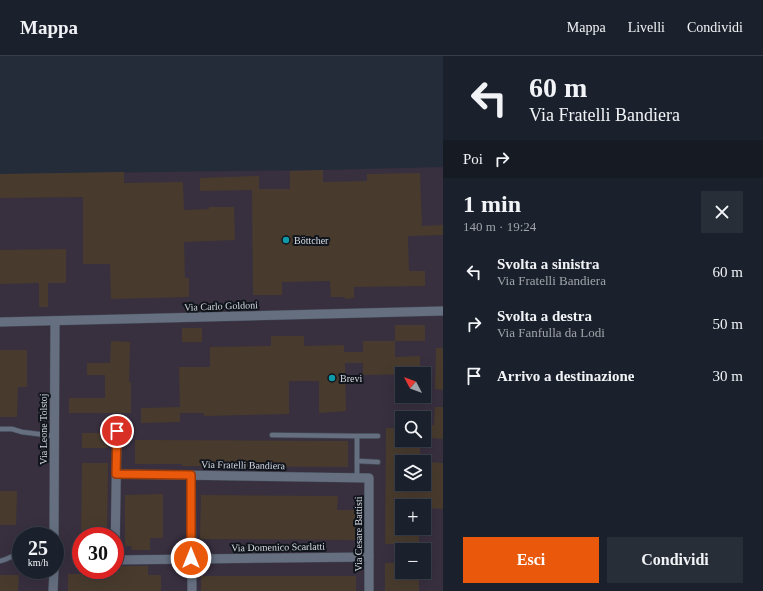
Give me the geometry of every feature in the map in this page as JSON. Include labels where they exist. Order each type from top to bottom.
[{"type":"street","name":"Via Carlo Goldoni","points":[[0,322],[443,311]]},
{"type":"street","name":"Via Leone Tolstoj","points":[[54,527],[55,321]]},
{"type":"street","points":[[115,527],[117,431]]},
{"type":"street","name":"Via Fratelli Bandiera","points":[[116,474],[370,478]]},
{"type":"street","points":[[191,475],[192,591]]},
{"type":"street","name":"Via Cesare Battisti","points":[[369,591],[370,478]]},
{"type":"street","name":"Via Domenico Scarlatti","points":[[124,560],[369,557]]},
{"type":"street","points":[[53,591],[54,579]]},
{"type":"lane","points":[[0,429],[12,429],[22,432],[54,436]]},
{"type":"lane","points":[[272,435],[378,436]]},
{"type":"lane","points":[[357,436],[357,478]]},
{"type":"lane","points":[[357,461],[378,462]]},
{"type":"lane","points":[[0,561],[12,557]]},
{"type":"shaded area","points":[[443,167],[443,591],[0,591],[0,174]]},
{"type":"building","points":[[323,170],[323,182],[367,181],[367,174],[420,173],[422,226],[443,225],[443,235],[408,236],[409,271],[425,271],[425,286],[354,287],[354,298],[345,299],[345,297],[331,297],[330,281],[282,282],[282,295],[253,295],[252,190],[200,191],[200,178],[259,176],[259,189],[290,189],[290,171]]},
{"type":"building","points":[[124,172],[124,183],[183,182],[184,210],[209,209],[209,207],[234,207],[235,240],[184,242],[185,278],[189,278],[189,297],[111,299],[110,264],[83,264],[83,197],[0,198],[0,174]]},
{"type":"building","points":[[66,249],[66,283],[48,283],[48,307],[39,307],[39,283],[0,284],[0,250]]},
{"type":"building","points":[[395,325],[425,325],[425,341],[395,341]]},
{"type":"building","points":[[182,328],[202,328],[202,342],[182,342]]},
{"type":"building","points":[[271,336],[304,336],[304,346],[344,345],[344,352],[363,352],[363,341],[395,341],[395,357],[420,356],[420,367],[395,367],[395,374],[363,375],[363,363],[345,363],[346,411],[319,413],[319,381],[289,381],[289,414],[204,416],[204,413],[180,413],[179,367],[210,367],[210,347],[271,346]]},
{"type":"building","points":[[111,341],[130,342],[129,382],[131,382],[131,413],[69,413],[69,398],[105,398],[105,375],[87,375],[87,363],[110,363]]},
{"type":"building","points":[[436,348],[443,348],[443,390],[435,389]]},
{"type":"building","points":[[0,350],[27,350],[27,387],[18,387],[17,417],[0,417]]},
{"type":"building","points":[[180,407],[180,422],[141,423],[141,408]]},
{"type":"building","points":[[435,407],[443,407],[443,439],[432,438],[432,425],[434,425]]},
{"type":"building","points":[[386,428],[395,428],[395,447],[420,447],[420,455],[395,455],[395,491],[431,491],[431,462],[443,463],[443,509],[431,508],[431,499],[395,499],[395,535],[419,535],[419,543],[385,544]]},
{"type":"building","points":[[82,433],[108,433],[108,448],[82,448]]},
{"type":"building","points":[[135,440],[348,441],[348,467],[182,466],[182,464],[135,464]]},
{"type":"building","points":[[82,463],[108,463],[107,527],[81,527]]},
{"type":"building","points":[[0,491],[17,491],[16,525],[0,525]]},
{"type":"building","points":[[163,494],[163,538],[150,538],[150,550],[132,550],[131,546],[125,546],[125,495]]},
{"type":"building","points":[[201,495],[338,496],[337,510],[358,510],[357,540],[200,539]]},
{"type":"building","points":[[385,563],[395,563],[395,579],[419,579],[419,591],[385,591]]},
{"type":"building","points":[[124,566],[148,566],[148,575],[161,575],[161,591],[68,591],[68,574],[72,574],[72,579],[124,579]]},
{"type":"building","points":[[0,575],[12,575],[12,579],[19,579],[18,591],[0,591]]},
{"type":"building","points":[[201,576],[356,576],[356,591],[201,591]]},
{"type":"place","name":"Böttcher","points":[[286,240]]},
{"type":"place","name":"Brevi","points":[[332,378]]},
{"type":"route","points":[[117,431],[116,474],[191,475],[191,558]]}]
